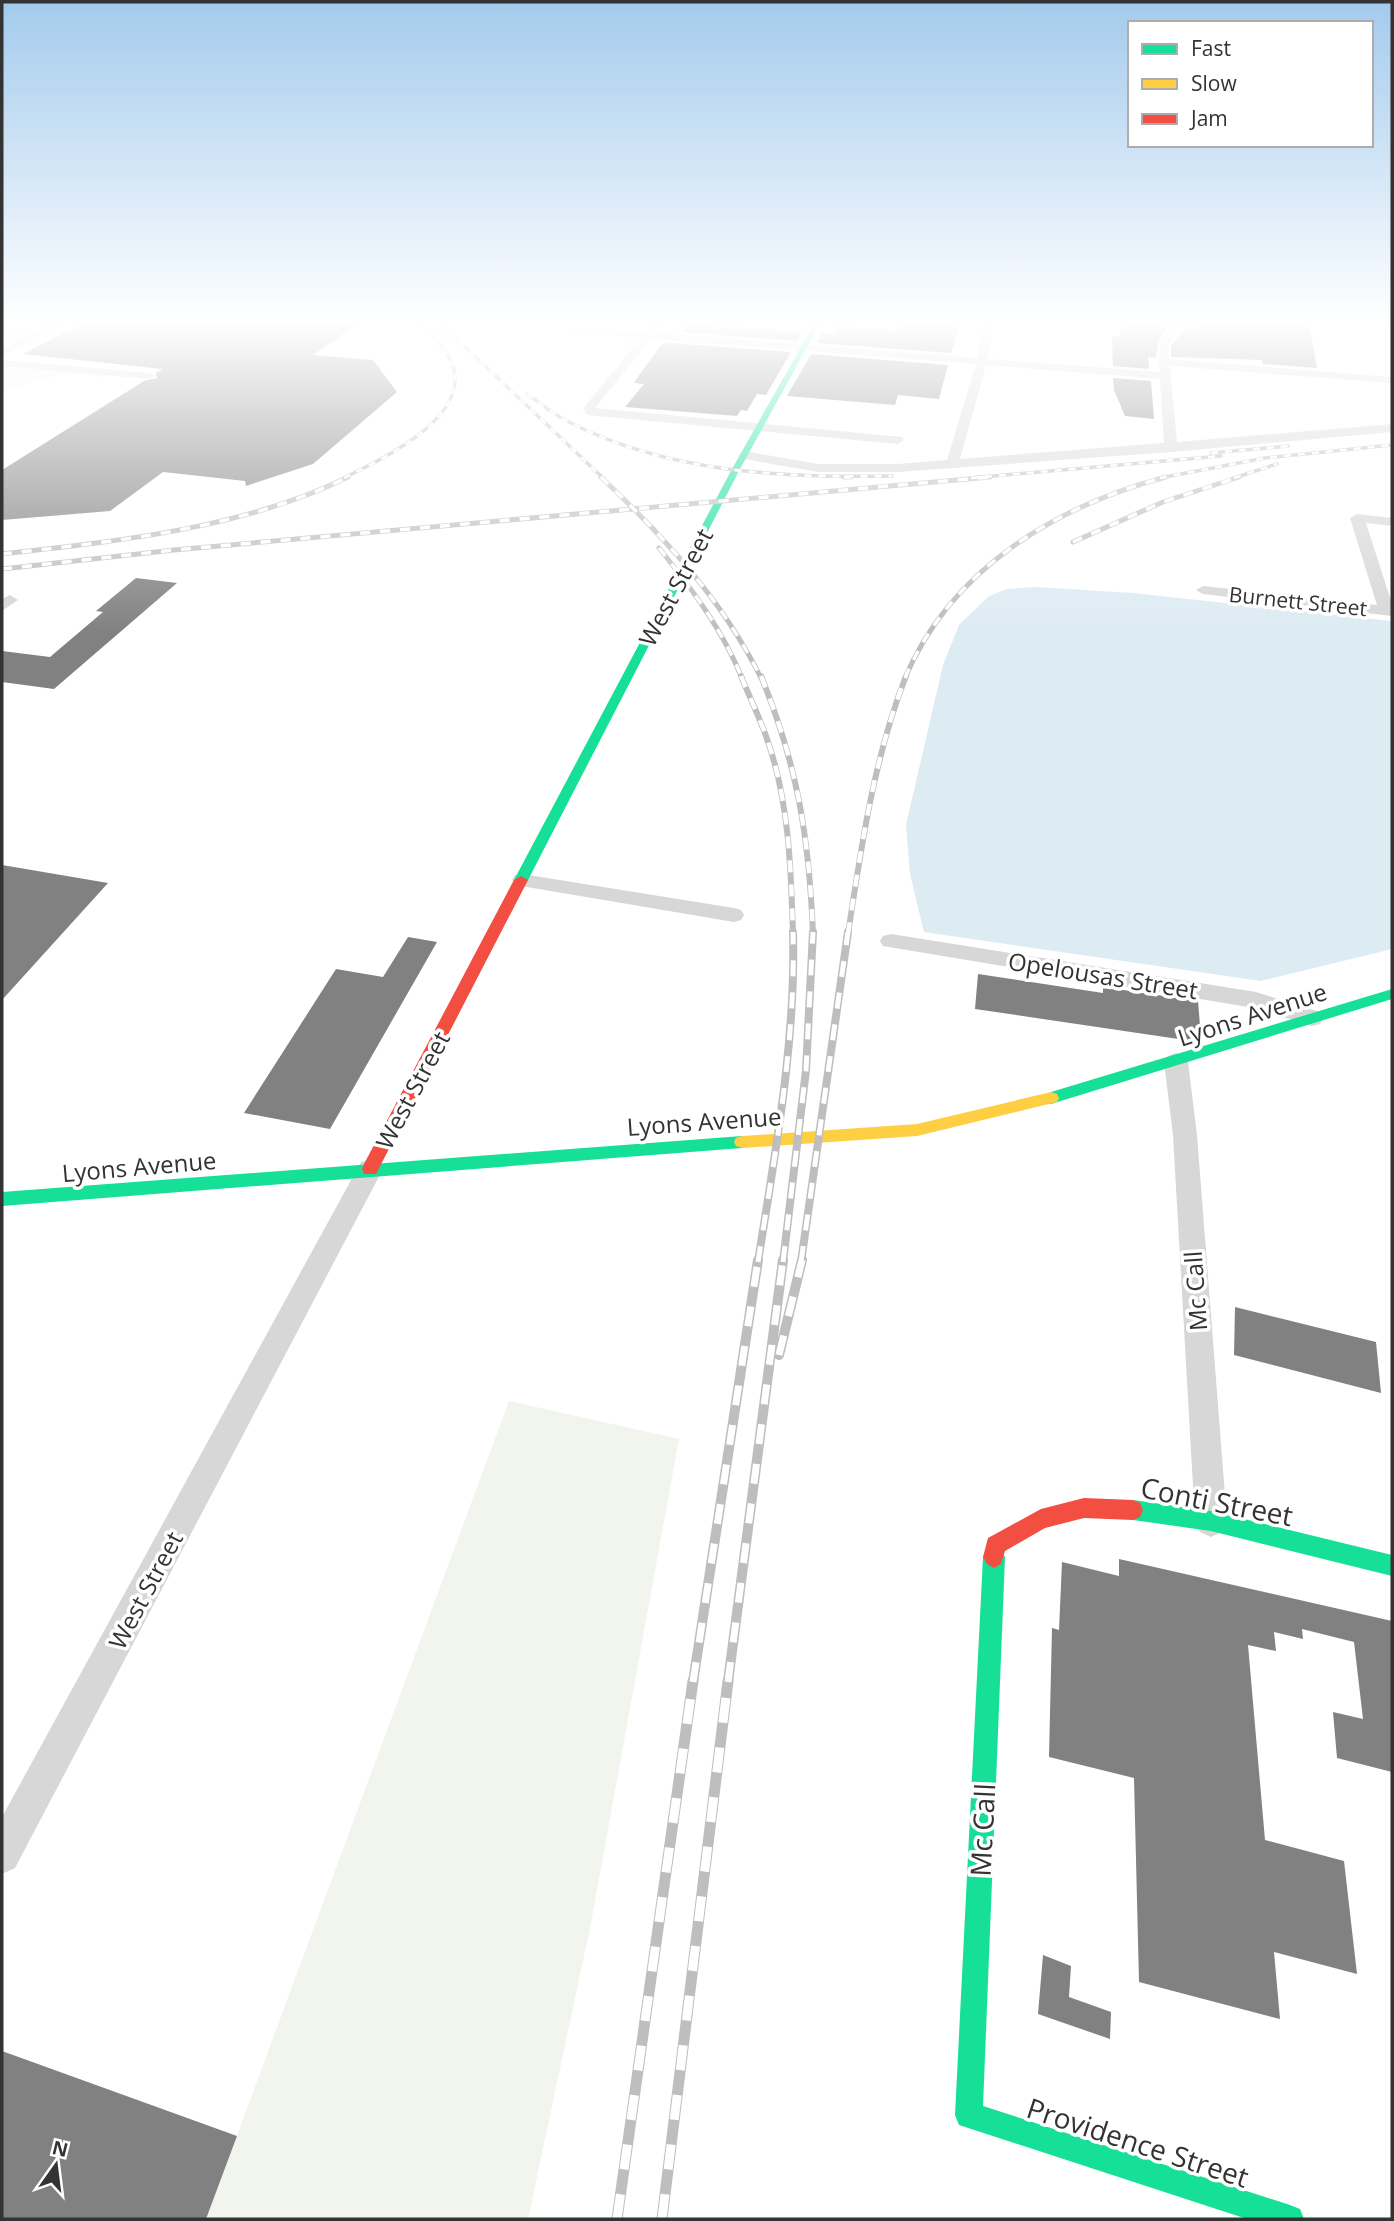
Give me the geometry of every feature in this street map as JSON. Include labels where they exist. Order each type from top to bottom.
[{"type":"street","points":[[733,426],[898,440]]},
{"type":"street","points":[[952,465],[963,426]]},
{"type":"street","points":[[1169,426],[1171,447]]},
{"type":"street","name":"West Street","points":[[2,1855],[370,1169],[758,428]]},
{"type":"street","points":[[744,455],[818,468],[952,465],[1392,428]]},
{"type":"street","points":[[1390,611],[1357,518],[1392,522]]},
{"type":"street","name":"Burnett Street","points":[[1203,590],[1390,611]]},
{"type":"street","points":[[522,880],[734,915]]},
{"type":"street","name":"Opelousas Street","points":[[891,941],[1256,1000],[1312,1018]]},
{"type":"street","name":"Lyons Avenue","points":[[2,1199],[370,1169],[916,1130],[986,1116],[1176,1062],[1392,994]]},
{"type":"street","name":"Mc Call","points":[[1176,1062],[1185,1135],[1211,1521]]},
{"type":"street","name":"Conti Street","points":[[995,1545],[1041,1519],[1084,1508],[1147,1510],[1211,1521],[1392,1566]]},
{"type":"street","name":"Mc Call","points":[[969,2115],[995,1545]]},
{"type":"street","name":"Providence Street","points":[[969,2115],[1290,2219]]},
{"type":"shaded area","points":[[1034,587],[1133,593],[1392,621],[1392,949],[1261,981],[924,932],[910,874],[906,825],[943,665],[959,625],[989,596],[1007,589]]},
{"type":"shaded area","points":[[509,1401],[679,1439],[590,1928],[528,2219],[206,2219]]},
{"type":"building","points":[[73,426],[358,426],[313,464],[246,486],[245,481],[163,472],[110,511],[2,520],[2,470]]},
{"type":"building","points":[[136,578],[177,583],[54,689],[2,682],[2,651],[50,657],[103,612],[96,611]]},
{"type":"building","points":[[2,865],[108,883],[2,1000]]},
{"type":"building","points":[[408,937],[437,942],[330,1129],[244,1113],[336,969],[383,977]]},
{"type":"building","points":[[978,974],[1103,993],[1103,987],[1198,1001],[1201,1038],[1192,1041],[975,1009]]},
{"type":"building","points":[[1235,1307],[1376,1342],[1381,1393],[1234,1355]]},
{"type":"building","points":[[1119,1559],[1392,1621],[1392,1772],[1337,1758],[1333,1712],[1363,1719],[1354,1642],[1302,1629],[1303,1639],[1274,1632],[1276,1651],[1248,1645],[1265,1840],[1344,1861],[1357,1974],[1274,1952],[1280,2019],[1139,1982],[1134,1778],[1049,1757],[1052,1628],[1059,1630],[1062,1562],[1119,1576]]},
{"type":"building","points":[[1043,1955],[1071,1966],[1069,1997],[1111,2012],[1110,2039],[1038,2014]]},
{"type":"building","points":[[2,2051],[237,2136],[206,2219],[2,2219]]},
{"type":"railway","points":[[344,478],[397,450],[430,426]]},
{"type":"railway","points":[[548,426],[603,478]]},
{"type":"railway","points":[[578,426],[645,452],[726,469],[809,476],[892,476]]},
{"type":"railway","points":[[1160,478],[1265,458],[1392,445]]},
{"type":"railway","points":[[1211,453],[1288,446]]},
{"type":"railway","points":[[971,478],[1221,456]]},
{"type":"railway","points":[[1234,478],[1277,464]]},
{"type":"railway","points":[[2,554],[135,538],[223,521],[307,495],[348,477]]},
{"type":"railway","points":[[601,477],[633,509]]},
{"type":"railway","points":[[844,477],[851,477]]},
{"type":"railway","points":[[633,509],[990,477]]},
{"type":"railway","points":[[906,676],[925,639],[950,605],[979,574],[1012,548],[1085,505],[1166,477]]},
{"type":"railway","points":[[1073,542],[1163,502],[1239,477]]},
{"type":"railway","points":[[2,569],[174,550],[633,509]]},
{"type":"railway","points":[[633,509],[669,546],[710,596],[746,649],[761,678]]},
{"type":"railway","points":[[659,548],[705,610],[742,678]]},
{"type":"railway","points":[[741,676],[766,736],[780,784],[790,859],[793,934]]},
{"type":"railway","points":[[761,676],[793,772],[805,834],[813,933]]},
{"type":"railway","points":[[848,934],[877,771],[906,676]]},
{"type":"railway","points":[[801,1262],[848,932]]},
{"type":"railway","points":[[783,1262],[806,1070],[813,933]]},
{"type":"railway","points":[[758,1262],[788,1056],[793,934]]},
{"type":"railway","points":[[693,1682],[758,1260]]},
{"type":"railway","points":[[728,1682],[783,1260]]},
{"type":"railway","points":[[779,1355],[802,1260]]},
{"type":"railway","points":[[617,2219],[693,1681]]},
{"type":"railway","points":[[662,2219],[728,1681]]},
{"type":"traffic: fast","points":[[521,880],[760,426]]},
{"type":"traffic: fast","points":[[1051,1098],[1392,994]]},
{"type":"traffic: fast","points":[[2,1199],[742,1142]]},
{"type":"traffic: fast","points":[[1133,1510],[1211,1521],[1392,1566]]},
{"type":"traffic: fast","points":[[994,1557],[969,2115],[1290,2219]]},
{"type":"traffic: slow","points":[[742,1142],[917,1130],[1051,1098]]},
{"type":"traffic: jam","points":[[370,1169],[521,880]]},
{"type":"traffic: jam","points":[[994,1557],[995,1545],[1041,1519],[1084,1508],[1133,1510]]}]
